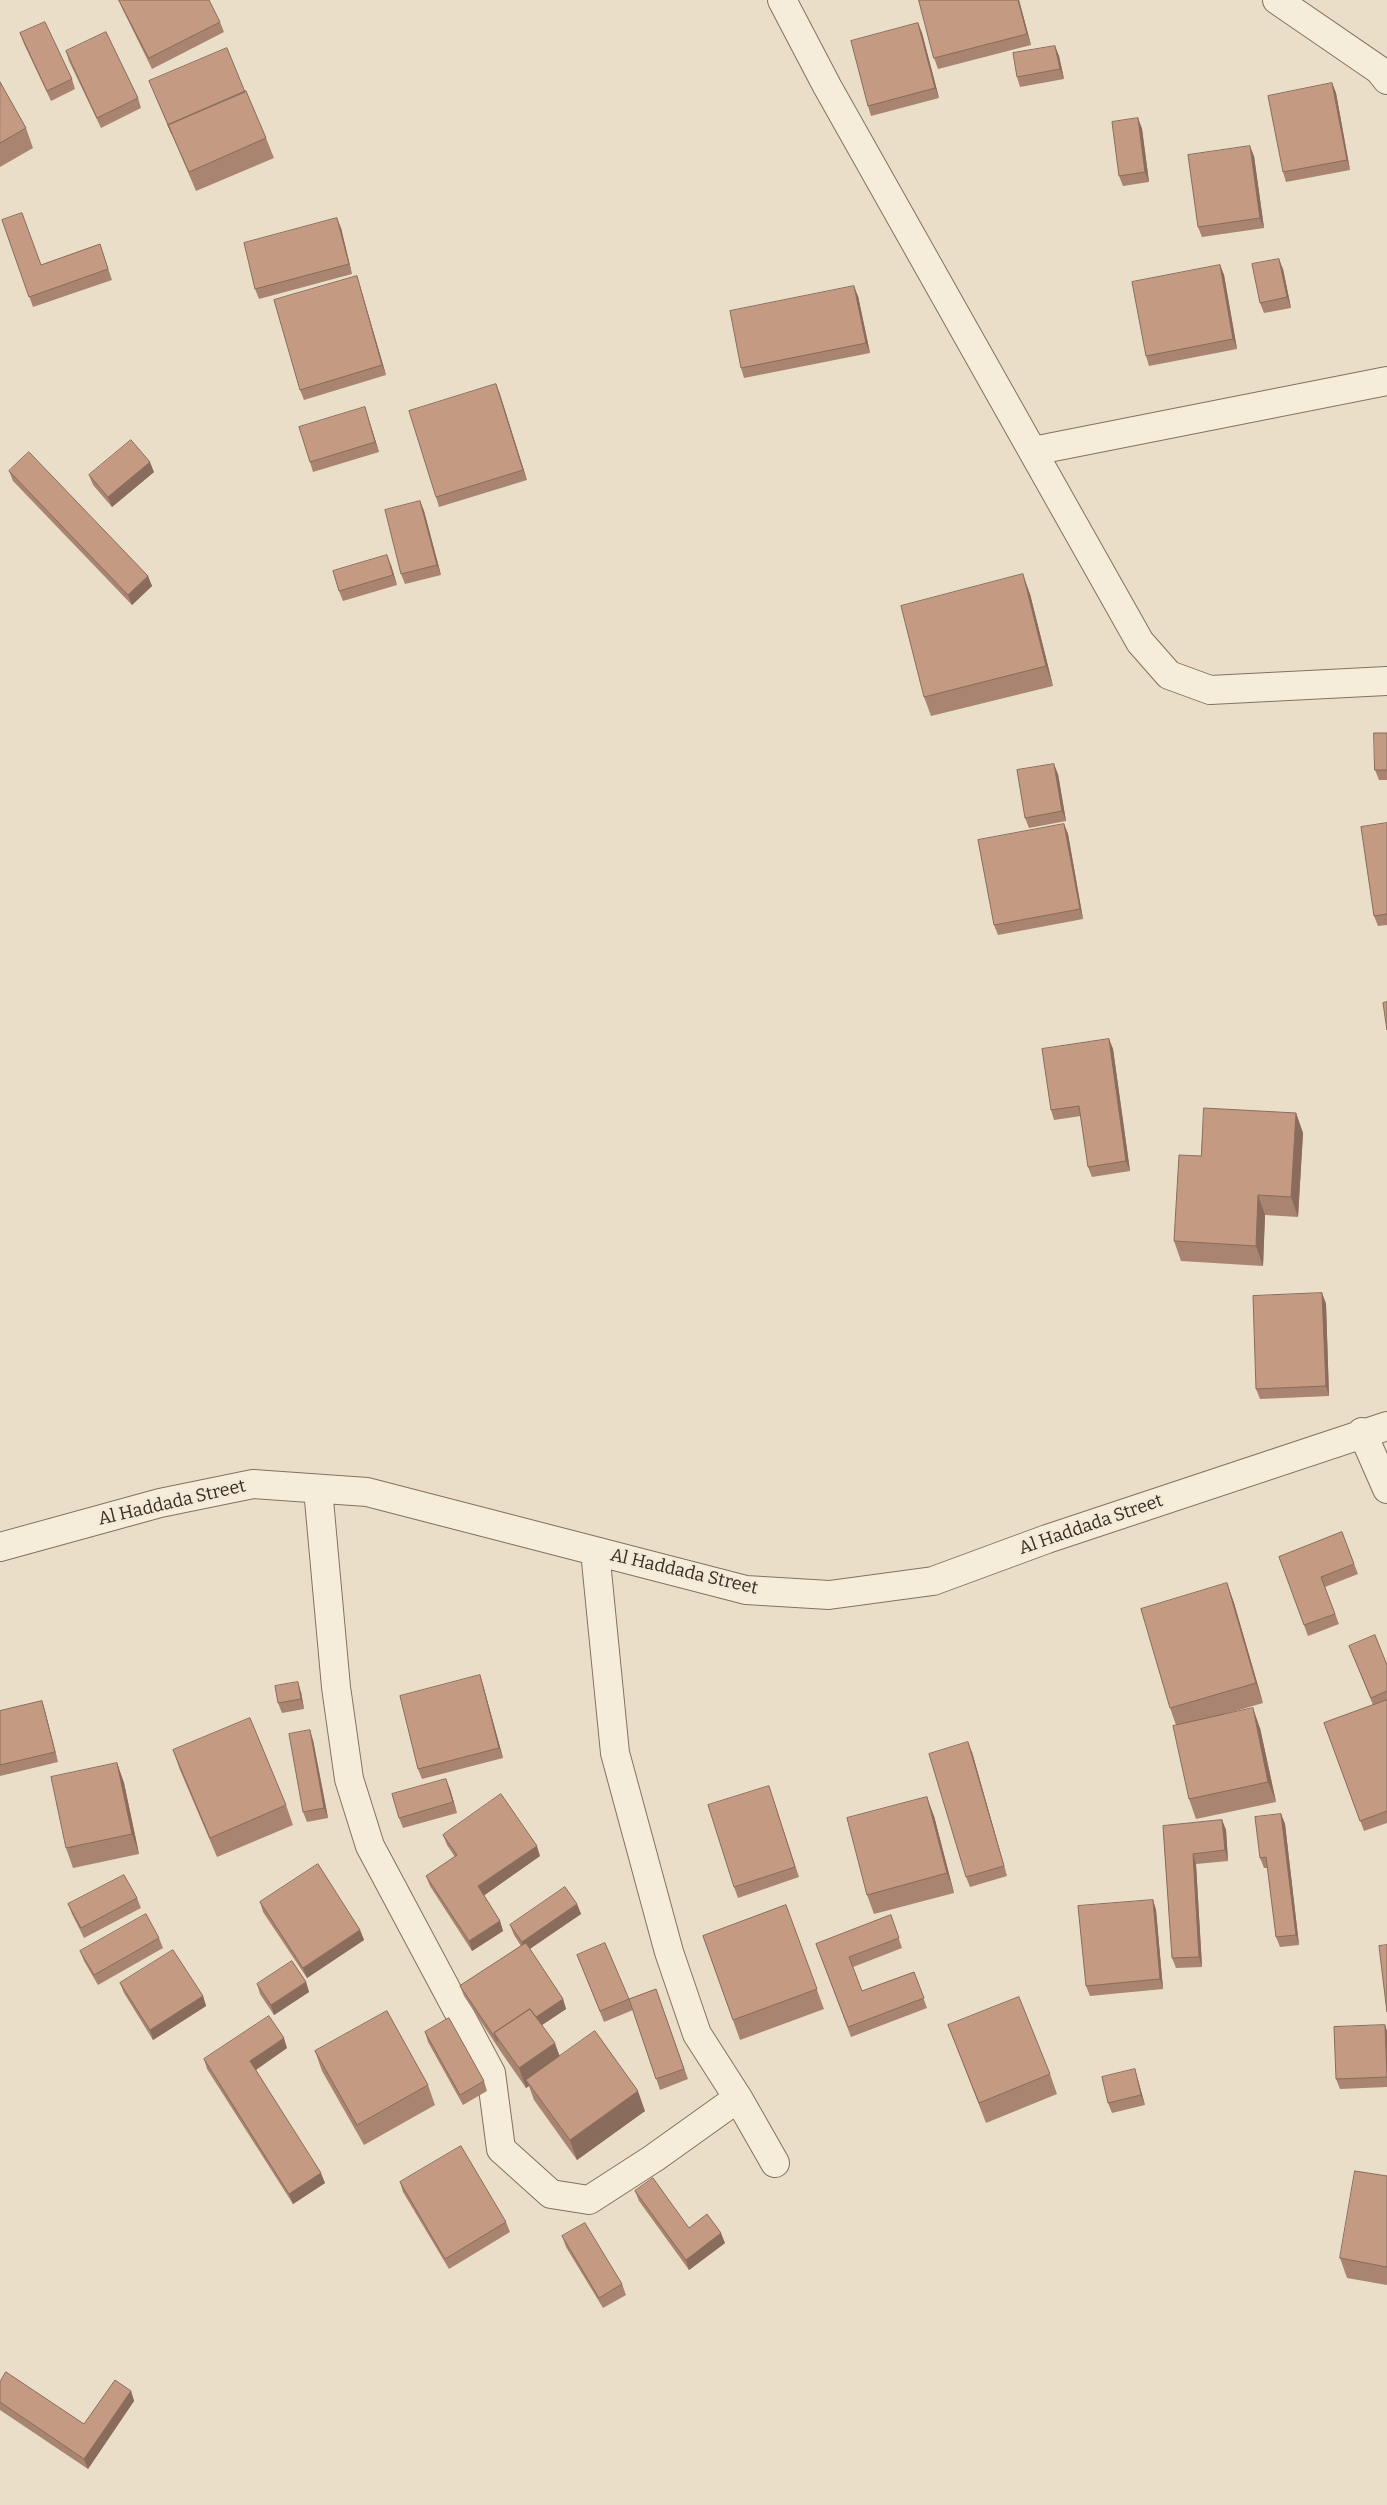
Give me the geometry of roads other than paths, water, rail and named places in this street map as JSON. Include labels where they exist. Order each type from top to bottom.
[{"type":"street","points":[[782,0],[827,86],[1140,642],[1169,674],[1210,690],[1387,681]]},
{"type":"street","points":[[1277,0],[1379,70],[1387,80]]},
{"type":"street","points":[[1033,451],[1387,381]]},
{"type":"street","points":[[1375,1429],[1387,1489]]},
{"type":"street","name":"Al Haddada Street","points":[[0,1547],[160,1503],[253,1484],[367,1492],[746,1590],[830,1595],[932,1581],[1056,1536],[1375,1429]]},
{"type":"street","points":[[318,1489],[336,1687],[349,1779],[370,1846],[491,2073],[501,2149],[551,2194],[589,2200],[654,2158],[738,2098]]},
{"type":"street","points":[[595,1551],[615,1753],[669,1952],[697,2034],[776,2162]]}]
